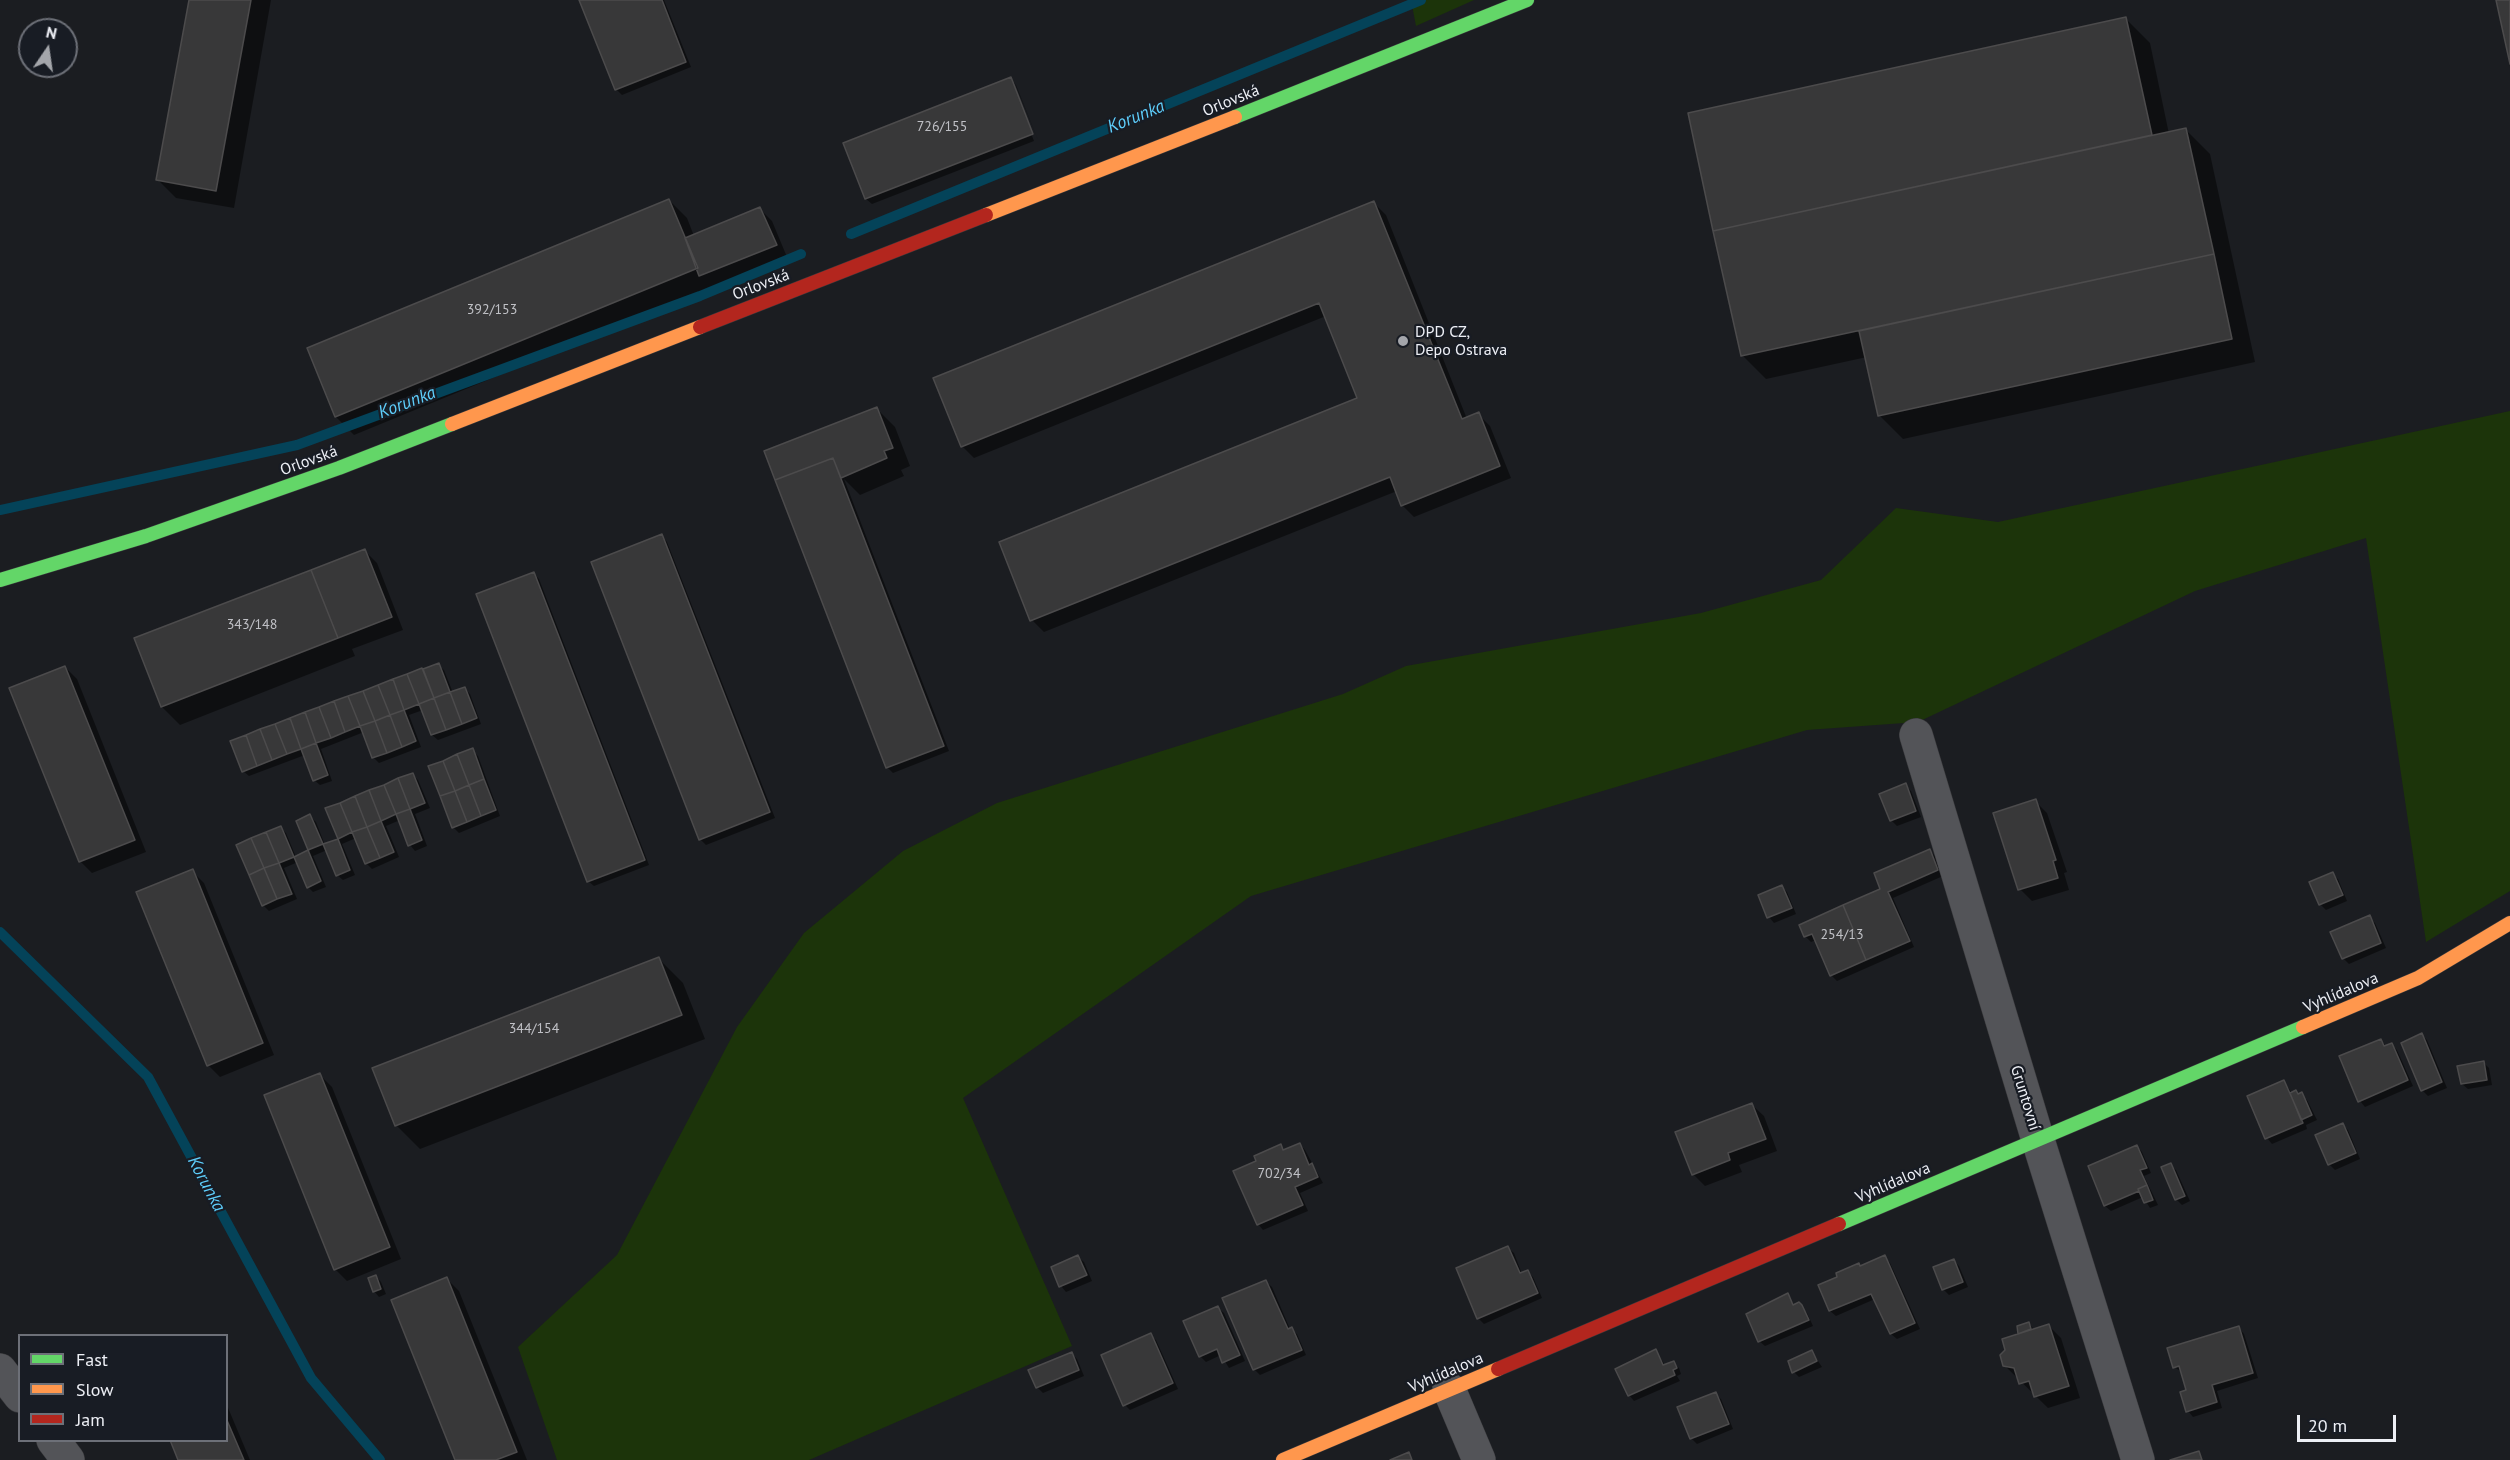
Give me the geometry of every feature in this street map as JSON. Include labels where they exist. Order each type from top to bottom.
[{"type":"main road","name":"Orlovská","points":[[0,580],[146,536],[339,468],[1143,154],[1527,0]]},
{"type":"main road","name":"Vyhlídalova","points":[[1283,1460],[2418,978],[2510,923]]},
{"type":"street","name":"Gruntovní","points":[[1916,735],[2038,1140],[2138,1460]]},
{"type":"street","points":[[0,1370],[18,1393]]},
{"type":"street","points":[[1449,1389],[1479,1460]]},
{"type":"street","points":[[54,1442],[68,1460]]},
{"type":"green space","points":[[1411,0],[1474,0],[1416,26]]},
{"type":"green space","points":[[2510,411],[2510,891],[2426,942],[2366,538],[2195,591],[1918,722],[1807,730],[1251,896],[963,1098],[1072,1346],[809,1460],[557,1460],[518,1347],[617,1255],[737,1027],[804,933],[903,851],[997,803],[1343,694],[1406,666],[1701,613],[1821,580],[1896,508],[1998,522]]},
{"type":"building","points":[[189,0],[251,0],[216,191],[156,180]]},
{"type":"building","points":[[579,0],[662,0],[686,62],[615,90]]},
{"type":"building","points":[[2496,0],[2510,0],[2510,64]]},
{"type":"building","points":[[2126,17],[2152,135],[1713,231],[1688,113]]},
{"type":"building","points":[[1011,77],[1033,134],[865,199],[843,143]]},
{"type":"building","points":[[2186,128],[2214,254],[1741,356],[1713,231]]},
{"type":"building","points":[[669,199],[698,268],[335,417],[307,348]]},
{"type":"building","points":[[1374,201],[1462,419],[1479,412],[1500,466],[1401,506],[1390,477],[1030,621],[999,542],[1357,398],[1319,303],[961,447],[933,378]]},
{"type":"building","points":[[760,207],[777,245],[699,276],[685,238]]},
{"type":"building","points":[[2214,254],[2232,339],[1878,416],[1859,331]]},
{"type":"building","points":[[877,407],[893,448],[884,451],[887,458],[841,478],[833,458],[775,480],[764,451]]},
{"type":"building","points":[[833,458],[944,746],[886,768],[775,480]]},
{"type":"building","points":[[662,534],[770,812],[699,840],[591,562]]},
{"type":"building","points":[[365,549],[392,617],[338,638],[311,570]]},
{"type":"building","points":[[311,570],[338,638],[161,707],[134,638]]},
{"type":"building","points":[[534,572],[645,860],[587,882],[476,594]]},
{"type":"building","points":[[439,663],[450,692],[434,698],[423,669]]},
{"type":"building","points":[[65,666],[135,840],[79,862],[9,688]]},
{"type":"building","points":[[422,668],[434,698],[419,704],[407,674]]},
{"type":"building","points":[[407,674],[419,704],[404,710],[393,679]]},
{"type":"building","points":[[393,679],[404,710],[390,715],[378,685]]},
{"type":"building","points":[[378,685],[390,715],[375,721],[363,691]]},
{"type":"building","points":[[465,687],[477,718],[462,724],[450,692]]},
{"type":"building","points":[[363,691],[375,721],[360,726],[348,696]]},
{"type":"building","points":[[450,692],[462,724],[446,730],[434,698]]},
{"type":"building","points":[[348,696],[360,726],[345,732],[334,701]]},
{"type":"building","points":[[434,698],[446,730],[431,735],[419,704]]},
{"type":"building","points":[[334,701],[345,732],[331,738],[319,707]]},
{"type":"building","points":[[319,707],[331,738],[316,743],[305,712]]},
{"type":"building","points":[[404,710],[416,741],[402,747],[390,715]]},
{"type":"building","points":[[305,712],[316,743],[301,749],[290,718]]},
{"type":"building","points":[[390,715],[402,747],[387,753],[375,721]]},
{"type":"building","points":[[290,718],[301,749],[287,754],[275,724]]},
{"type":"building","points":[[375,721],[387,753],[372,758],[360,726]]},
{"type":"building","points":[[275,724],[287,754],[272,760],[260,729]]},
{"type":"building","points":[[260,729],[272,760],[257,766],[246,735]]},
{"type":"building","points":[[246,735],[257,766],[242,772],[230,741]]},
{"type":"building","points":[[316,743],[328,775],[313,781],[301,749]]},
{"type":"building","points":[[473,748],[484,779],[469,785],[457,754]]},
{"type":"building","points":[[457,754],[469,785],[455,791],[443,761]]},
{"type":"building","points":[[443,761],[455,791],[440,796],[428,766]]},
{"type":"building","points":[[413,773],[425,803],[410,809],[398,778]]},
{"type":"building","points":[[398,778],[410,809],[396,814],[384,785]]},
{"type":"building","points":[[484,779],[496,810],[481,816],[469,785]]},
{"type":"building","points":[[1906,783],[1916,811],[1890,821],[1879,794]]},
{"type":"building","points":[[384,785],[396,814],[381,821],[369,790]]},
{"type":"building","points":[[469,785],[481,816],[467,822],[455,791]]},
{"type":"building","points":[[369,790],[381,821],[367,827],[355,796]]},
{"type":"building","points":[[455,791],[467,822],[452,828],[440,796]]},
{"type":"building","points":[[355,796],[367,827],[352,832],[340,803]]},
{"type":"building","points":[[2036,799],[2056,860],[2053,861],[2058,878],[2018,890],[1993,813]]},
{"type":"building","points":[[340,803],[352,832],[338,839],[325,808]]},
{"type":"building","points":[[410,809],[422,840],[408,846],[396,814]]},
{"type":"building","points":[[310,814],[323,844],[308,850],[296,821]]},
{"type":"building","points":[[381,821],[394,852],[380,858],[367,827]]},
{"type":"building","points":[[281,826],[294,857],[279,863],[266,832]]},
{"type":"building","points":[[367,827],[380,858],[365,864],[352,832]]},
{"type":"building","points":[[266,832],[279,863],[264,868],[251,838]]},
{"type":"building","points":[[251,838],[264,868],[249,875],[236,845]]},
{"type":"building","points":[[338,839],[350,870],[336,876],[323,844]]},
{"type":"building","points":[[1930,849],[1938,870],[1888,892],[1910,941],[1866,960],[1843,905],[1880,889],[1874,873]]},
{"type":"building","points":[[308,850],[321,881],[307,888],[294,857]]},
{"type":"building","points":[[279,863],[292,894],[277,899],[264,868]]},
{"type":"building","points":[[264,868],[277,899],[262,906],[249,875]]},
{"type":"building","points":[[193,869],[263,1043],[207,1066],[136,892]]},
{"type":"building","points":[[2333,872],[2343,895],[2319,905],[2309,882]]},
{"type":"building","points":[[1782,885],[1792,908],[1767,918],[1758,895]]},
{"type":"building","points":[[1843,905],[1866,960],[1830,976],[1812,934],[1804,937],[1799,925]]},
{"type":"building","points":[[2370,915],[2381,943],[2342,959],[2330,932]]},
{"type":"building","points":[[659,957],[682,1015],[395,1126],[372,1068]]},
{"type":"building","points":[[2422,1033],[2442,1082],[2421,1091],[2401,1043]]},
{"type":"building","points":[[2381,1039],[2384,1046],[2392,1043],[2408,1080],[2358,1102],[2339,1056]]},
{"type":"building","points":[[2484,1061],[2487,1080],[2461,1084],[2457,1066]]},
{"type":"building","points":[[320,1073],[390,1247],[334,1270],[264,1095]]},
{"type":"building","points":[[2284,1080],[2303,1123],[2265,1139],[2247,1096]]},
{"type":"building","points":[[2296,1090],[2298,1094],[2302,1092],[2312,1115],[2301,1120],[2290,1093]]},
{"type":"building","points":[[1752,1103],[1766,1139],[1728,1153],[1730,1160],[1692,1175],[1675,1132]]},
{"type":"building","points":[[2343,1123],[2356,1153],[2328,1165],[2315,1135]]},
{"type":"building","points":[[1300,1143],[1309,1165],[1312,1163],[1318,1177],[1295,1187],[1303,1205],[1257,1225],[1233,1171],[1256,1161],[1254,1156],[1281,1144],[1283,1150]]},
{"type":"building","points":[[2137,1145],[2147,1168],[2140,1170],[2147,1185],[2138,1189],[2139,1191],[2104,1206],[2088,1166]]},
{"type":"building","points":[[2171,1163],[2185,1196],[2175,1200],[2161,1167]]},
{"type":"building","points":[[2147,1185],[2153,1200],[2144,1203],[2138,1189]]},
{"type":"building","points":[[1508,1246],[1520,1273],[1528,1270],[1538,1293],[1477,1319],[1456,1268]]},
{"type":"building","points":[[1078,1255],[1087,1275],[1059,1287],[1051,1267]]},
{"type":"building","points":[[1885,1255],[1915,1323],[1890,1334],[1871,1294],[1829,1311],[1818,1285],[1837,1277],[1836,1273]]},
{"type":"building","points":[[1954,1259],[1963,1282],[1942,1290],[1933,1267]]},
{"type":"building","points":[[376,1275],[381,1289],[373,1292],[368,1278]]},
{"type":"building","points":[[447,1277],[517,1452],[496,1460],[455,1460],[391,1300]]},
{"type":"building","points":[[1266,1280],[1288,1329],[1292,1327],[1302,1350],[1253,1370],[1222,1298]]},
{"type":"building","points":[[1788,1293],[1793,1305],[1799,1302],[1802,1305],[1809,1320],[1758,1342],[1746,1314]]},
{"type":"building","points":[[1218,1306],[1240,1355],[1222,1363],[1217,1349],[1199,1357],[1183,1321]]},
{"type":"building","points":[[2029,1322],[2031,1329],[2018,1334],[2017,1326]]},
{"type":"building","points":[[2049,1324],[2069,1386],[2034,1397],[2029,1381],[2019,1384],[2014,1368],[2003,1366],[2000,1355],[2005,1350],[2002,1339]]},
{"type":"building","points":[[2239,1326],[2253,1373],[2212,1385],[2217,1402],[2186,1412],[2180,1392],[2186,1390],[2179,1366],[2173,1368],[2167,1348]]},
{"type":"building","points":[[1151,1333],[1173,1383],[1123,1406],[1101,1355]]},
{"type":"building","points":[[1656,1349],[1663,1365],[1674,1361],[1677,1368],[1673,1370],[1675,1375],[1628,1396],[1615,1369]]},
{"type":"building","points":[[1812,1350],[1817,1361],[1792,1373],[1788,1361]]},
{"type":"building","points":[[1072,1352],[1079,1370],[1036,1388],[1028,1370]]},
{"type":"building","points":[[1716,1392],[1729,1424],[1690,1439],[1677,1407]]},
{"type":"building","points":[[228,1423],[244,1460],[178,1460],[171,1442],[228,1442]]},
{"type":"building","points":[[2199,1451],[2202,1460],[2170,1460]]},
{"type":"building","points":[[1409,1452],[1412,1460],[1390,1460]]},
{"type":"waterway","name":"Korunka","points":[[851,234],[1421,0]]},
{"type":"waterway","name":"Korunka","points":[[0,510],[297,445],[700,296],[801,254]]},
{"type":"waterway","name":"Korunka","points":[[0,932],[148,1077],[311,1378],[380,1460]]},
{"type":"traffic: fast","points":[[1235,117],[1527,0]]},
{"type":"traffic: fast","points":[[0,580],[146,536],[339,468],[452,424]]},
{"type":"traffic: fast","points":[[1839,1224],[2303,1027]]},
{"type":"traffic: slow","points":[[986,215],[1235,117]]},
{"type":"traffic: slow","points":[[452,424],[700,327]]},
{"type":"traffic: slow","points":[[2303,1027],[2418,978],[2510,923]]},
{"type":"traffic: slow","points":[[1283,1460],[1498,1369]]},
{"type":"traffic: jam","points":[[700,327],[986,215]]},
{"type":"traffic: jam","points":[[1498,1369],[1839,1224]]},
{"type":"place","name":"DPD CZ, Depo Ostrava","points":[[1403,341]]}]
